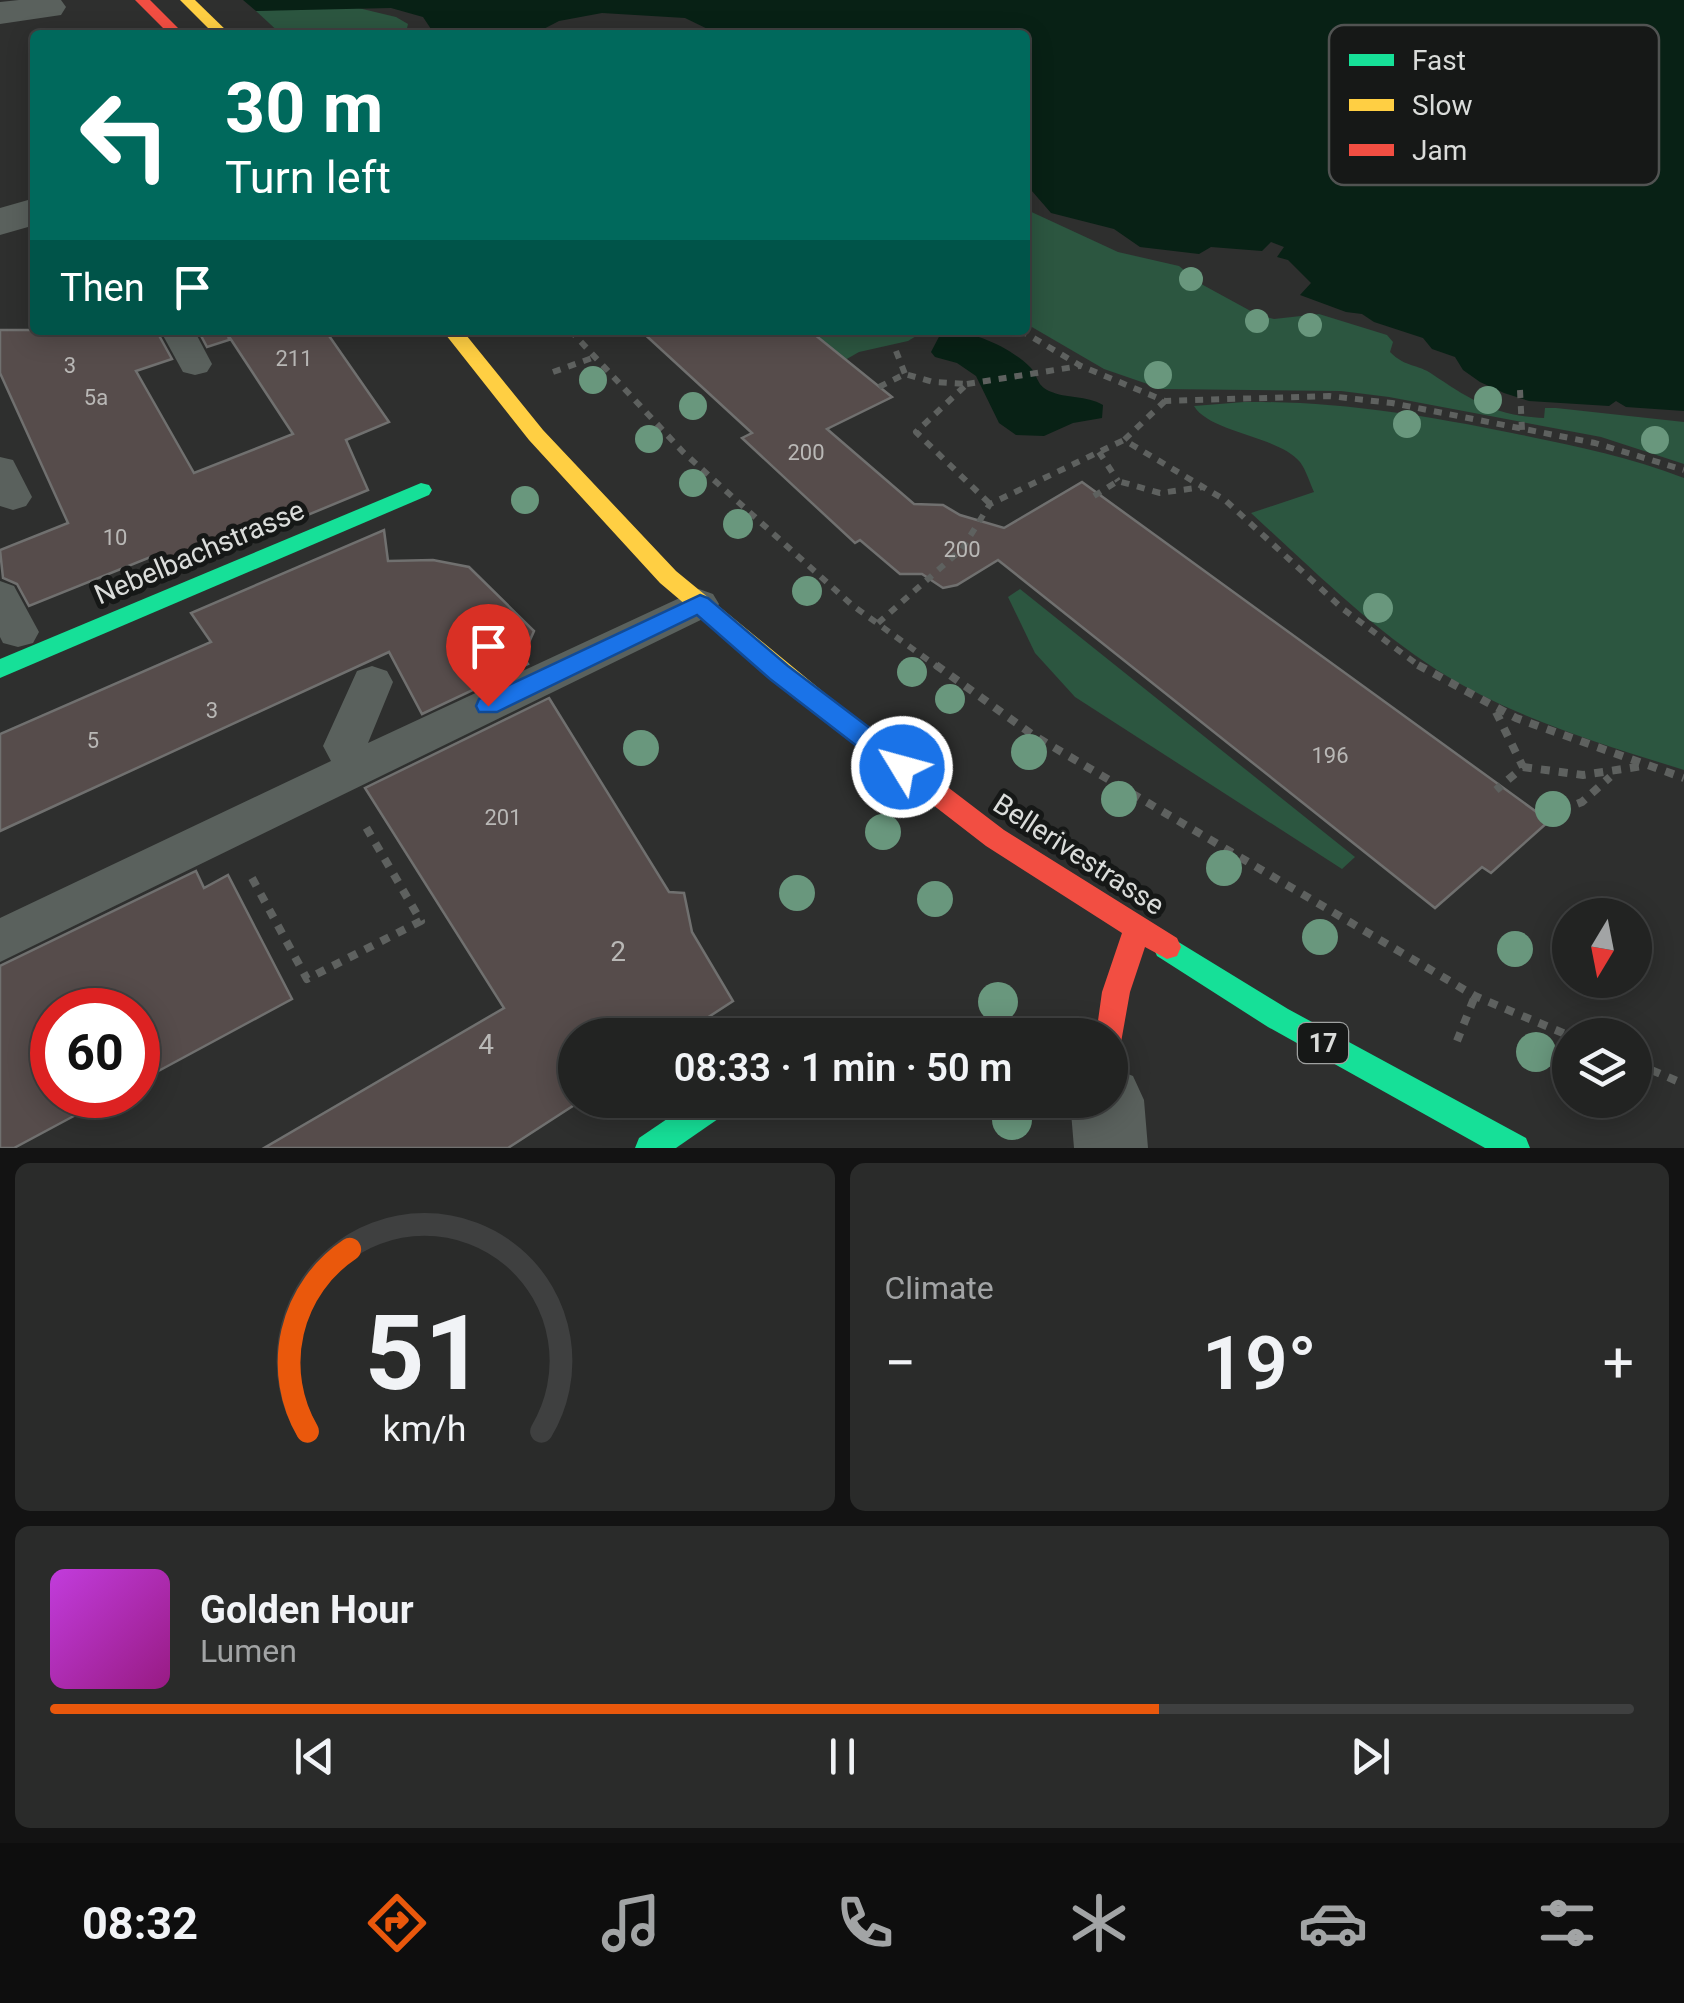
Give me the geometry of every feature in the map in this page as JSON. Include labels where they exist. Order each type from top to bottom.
[{"type":"main road","points":[[142,0],[173,30]]},
{"type":"main road","points":[[188,0],[219,30]]},
{"type":"main road","name":"Bellerivestrasse","points":[[456,335],[536,436],[668,577],[779,672],[995,838],[1278,1018],[1515,1148]]},
{"type":"main road","name":"Nebelbachstrasse","points":[[0,669],[421,490]]},
{"type":"main road","points":[[1113,1018],[1116,992],[1137,928]]},
{"type":"main road","points":[[650,1148],[694,1118]]},
{"type":"street","points":[[0,13],[48,7]]},
{"type":"street","points":[[0,222],[30,213]]},
{"type":"street","points":[[1108,1118],[1110,1148]]},
{"type":"lane","points":[[180,335],[196,364]]},
{"type":"lane","points":[[0,596],[18,632]]},
{"type":"lane","points":[[0,941],[700,604]]},
{"type":"lane","points":[[565,691],[632,662]]},
{"type":"lane","points":[[348,773],[344,746],[372,682]]},
{"type":"path","points":[[575,335],[683,452],[852,605],[1033,736],[1475,996],[1552,1028]]},
{"type":"path","points":[[1028,335],[1081,366],[1165,401],[1329,396],[1451,413],[1595,442],[1684,470]]},
{"type":"path","points":[[896,351],[905,374]]},
{"type":"path","points":[[878,387],[905,374],[933,382],[967,384],[1081,366]]},
{"type":"path","points":[[967,384],[916,432],[990,504]]},
{"type":"path","points":[[1520,390],[1522,430]]},
{"type":"path","points":[[878,622],[962,549],[990,504],[1124,440],[1165,401]]},
{"type":"path","points":[[1124,440],[1204,486],[1363,626],[1436,679],[1495,711],[1684,778]]},
{"type":"path","points":[[1099,452],[1118,480],[1160,493],[1204,486]]},
{"type":"path","points":[[1094,496],[1118,480]]},
{"type":"path","points":[[1495,711],[1523,768]]},
{"type":"path","points":[[1496,790],[1523,768],[1566,775],[1611,776],[1643,766]]},
{"type":"path","points":[[226,832],[307,979],[421,920],[348,773]]},
{"type":"path","points":[[1544,817],[1582,802],[1611,776]]},
{"type":"path","points":[[1652,1071],[1684,1084]]},
{"type":"shaded area","points":[[243,0],[1684,0],[1684,411],[1626,407],[1616,401],[1609,406],[1529,401],[1504,393],[1480,382],[1463,370],[1455,357],[1432,349],[1423,338],[1300,295],[1311,283],[1288,260],[1277,257],[1284,247],[1271,242],[1262,251],[1211,247],[1199,254],[1140,247],[1114,229],[1051,213],[1030,189],[1030,30],[710,30],[685,18],[602,13],[559,21],[542,30],[432,30],[423,17],[391,8],[256,11]]},
{"type":"shaded area","points":[[350,6],[396,17],[408,24],[406,30],[277,30],[256,11]]},
{"type":"shaded area","points":[[1030,211],[1118,252],[1179,266],[1203,285],[1258,315],[1274,319],[1319,314],[1387,335],[1393,342],[1390,352],[1396,357],[1497,410],[1544,418],[1545,408],[1556,408],[1684,422],[1684,464],[1601,437],[1389,397],[1341,391],[1162,389],[1104,369],[1030,326]]},
{"type":"shaded area","points":[[815,335],[918,335],[908,341],[859,352],[845,360]]},
{"type":"shaded area","points":[[940,335],[976,336],[1022,360],[1049,391],[1103,405],[1102,418],[1073,423],[1044,436],[1016,435],[999,423],[976,376],[931,352]]},
{"type":"shaded area","points":[[1244,402],[1379,410],[1445,420],[1599,452],[1684,478],[1684,770],[1557,728],[1495,702],[1437,670],[1364,616],[1251,513],[1314,492],[1300,462],[1277,446],[1214,422],[1194,406]]},
{"type":"shaded area","points":[[1020,589],[1355,857],[1342,869],[1075,697],[1035,653],[1008,597]]},
{"type":"building","points":[[0,330],[30,330],[30,335],[159,335],[172,359],[136,371],[194,473],[293,434],[228,335],[328,335],[389,422],[346,440],[368,490],[165,574],[153,556],[29,606],[17,584],[3,578],[0,550],[68,523],[0,373]]},
{"type":"building","points":[[201,335],[228,335],[229,340],[207,347]]},
{"type":"building","points":[[645,335],[815,335],[892,397],[827,429],[914,504],[943,505],[960,515],[1004,528],[1082,482],[1549,821],[1491,873],[1482,867],[1435,908],[998,560],[957,585],[943,588],[922,574],[900,574],[860,540],[855,543],[742,438],[752,433]]},
{"type":"building","points":[[384,530],[388,561],[433,560],[469,567],[534,631],[523,656],[528,664],[422,714],[389,652],[0,831],[0,734],[211,642],[191,613]]},
{"type":"building","points":[[549,698],[669,892],[684,893],[692,932],[733,1001],[707,1018],[558,1018],[558,1116],[508,1148],[264,1148],[504,1008],[365,788]]},
{"type":"building","points":[[196,871],[204,888],[228,875],[292,999],[160,1070],[160,988],[30,988],[30,1118],[70,1118],[14,1148],[0,1148],[0,966]]},
{"type":"traffic: fast","points":[[0,669],[421,490]]},
{"type":"traffic: fast","points":[[1167,947],[1278,1018],[1515,1148]]},
{"type":"traffic: fast","points":[[650,1148],[694,1118]]},
{"type":"traffic: slow","points":[[187,0],[219,30]]},
{"type":"traffic: slow","points":[[456,335],[536,435],[668,577],[818,702]]},
{"type":"traffic: jam","points":[[142,0],[173,30]]},
{"type":"traffic: jam","points":[[818,702],[995,838],[1167,947]]},
{"type":"traffic: jam","points":[[1113,1018],[1116,992],[1137,928]]},
{"type":"route","points":[[488,706],[700,604],[779,672],[902,767]]}]
